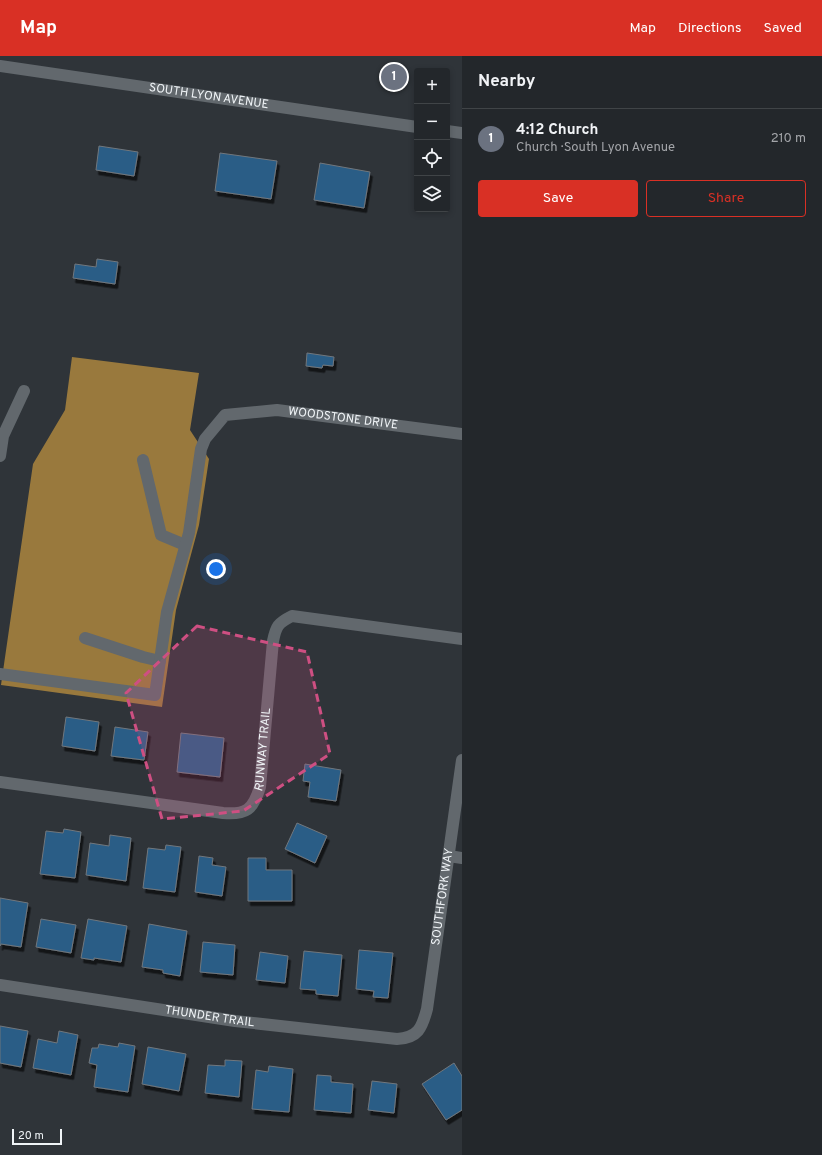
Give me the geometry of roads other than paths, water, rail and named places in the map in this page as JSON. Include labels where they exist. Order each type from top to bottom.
[{"type":"street","name":"SOUTH LYON AVENUE","points":[[0,66],[414,127]]},
{"type":"street","points":[[450,131],[462,133]]},
{"type":"street","points":[[0,456],[3,436],[24,391]]},
{"type":"street","name":"WOODSTONE DRIVE","points":[[185,545],[193,510],[201,449],[205,439],[225,415],[277,410],[462,434]]},
{"type":"street","points":[[0,674],[155,695],[167,612],[185,545],[161,536],[143,460]]},
{"type":"street","name":"RUNWAY TRAIL","points":[[0,782],[223,813],[236,814],[244,812],[257,799],[260,787],[273,641],[276,629],[281,621],[292,616],[462,639]]},
{"type":"street","points":[[85,638],[160,661]]},
{"type":"street","name":"SOUTHFORK WAY","points":[[417,1032],[424,1020],[427,1010],[462,760]]},
{"type":"street","points":[[449,856],[462,858]]},
{"type":"street","name":"THUNDER TRAIL","points":[[0,985],[235,1021],[381,1038],[408,1039],[417,1032]]},
{"type":"place","name":"4:12 Church","points":[[394,77]]}]
